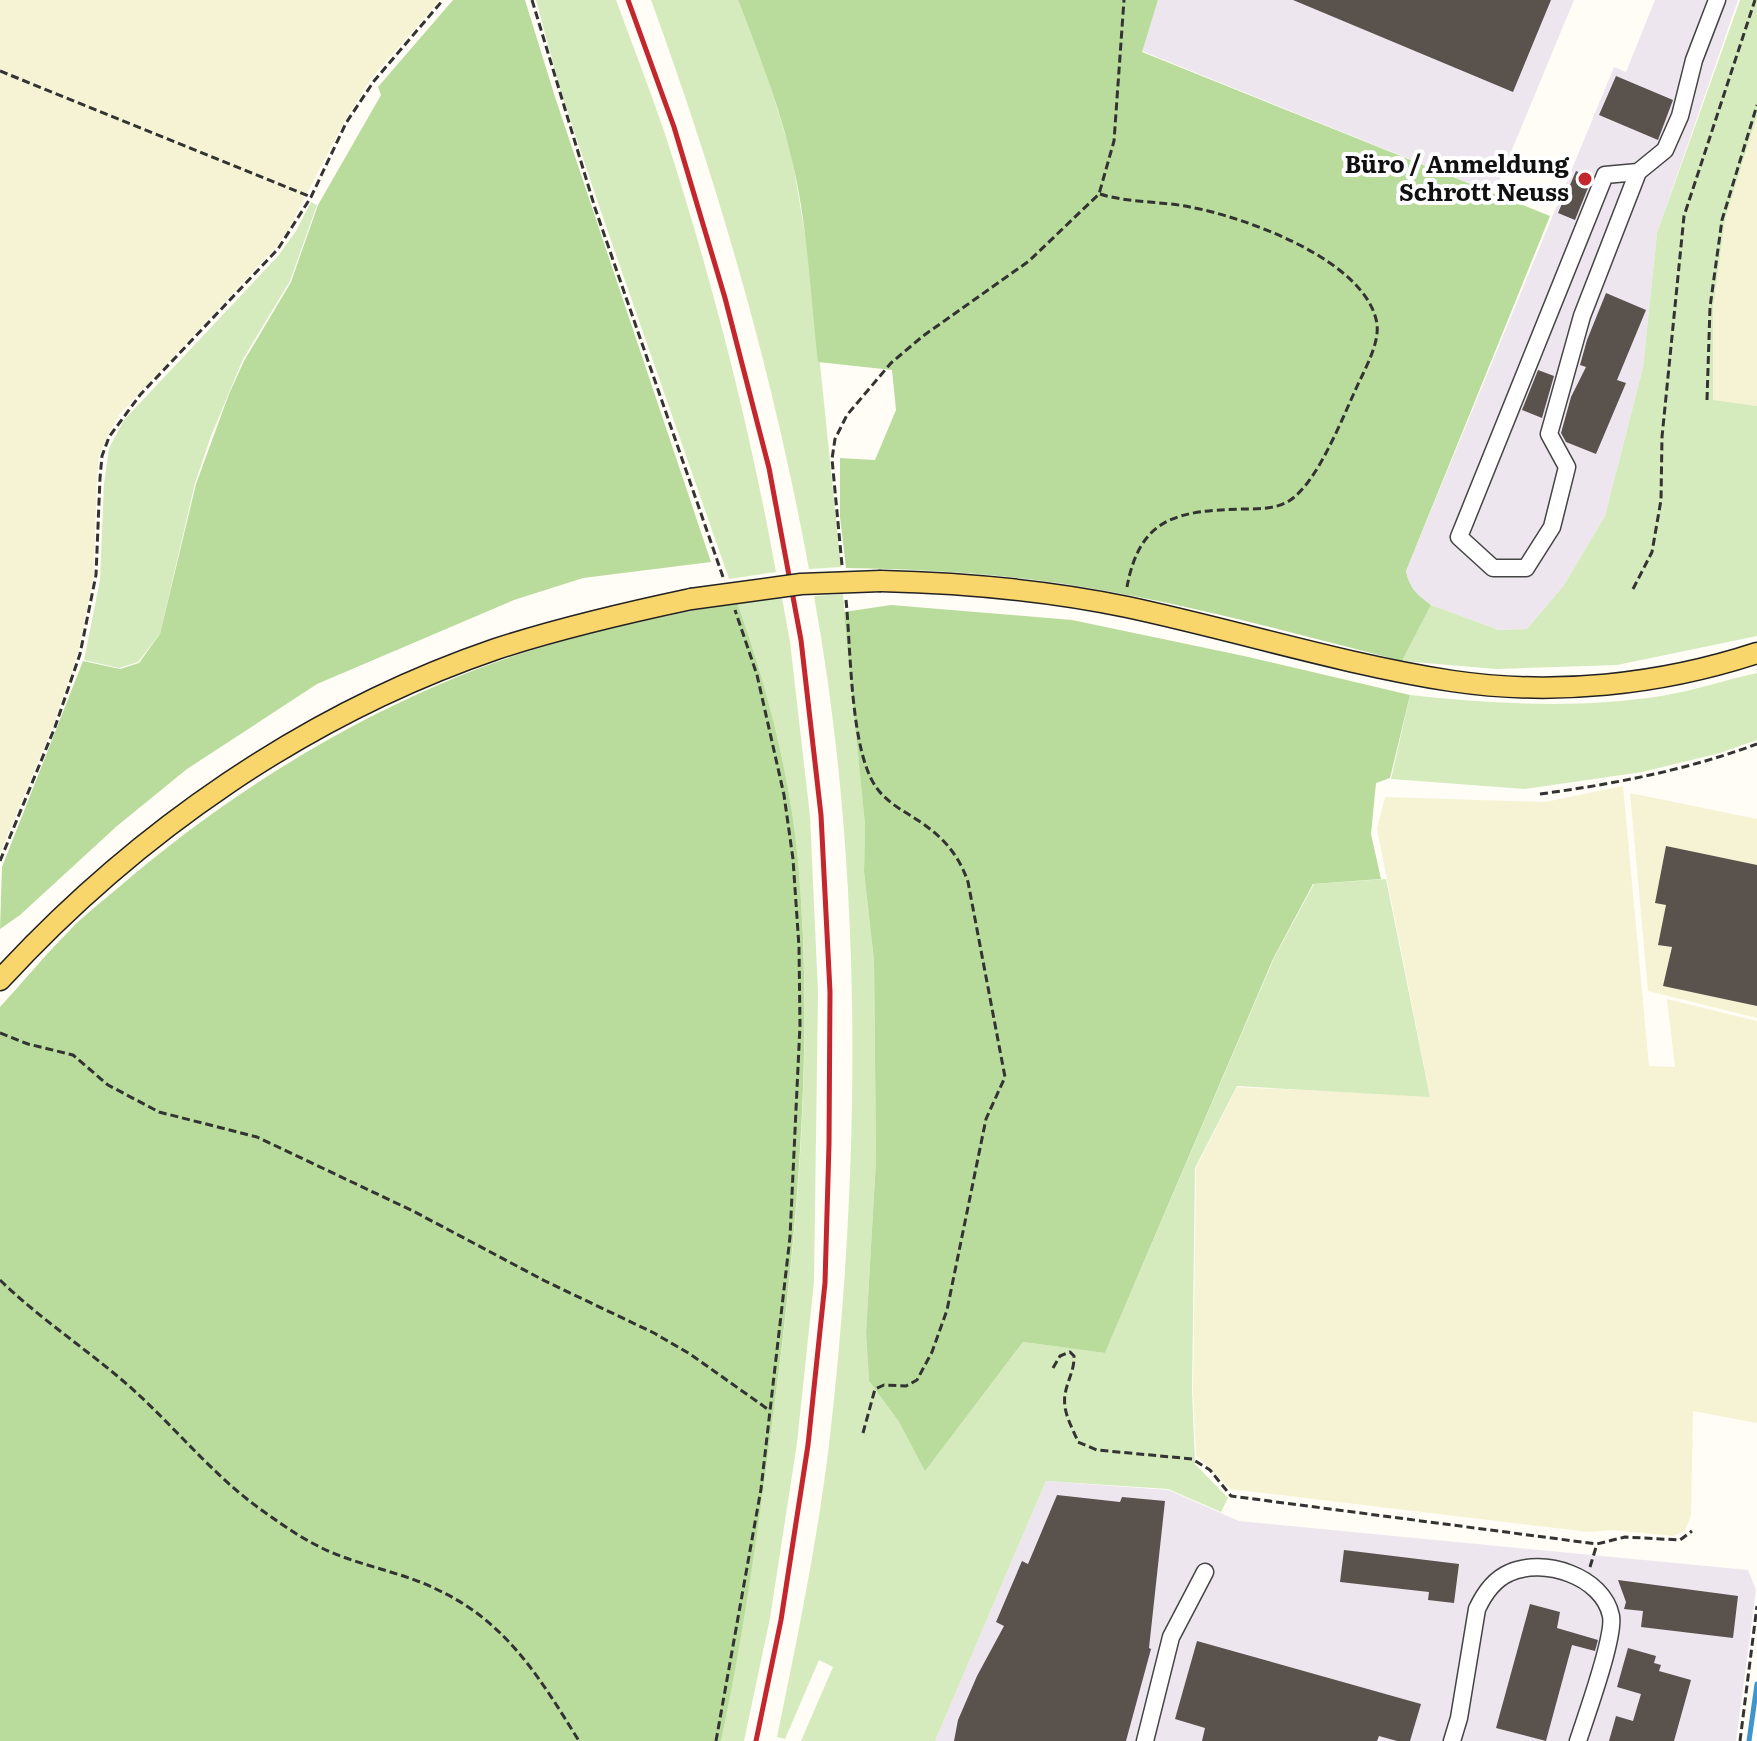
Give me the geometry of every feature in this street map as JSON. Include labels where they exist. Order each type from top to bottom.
[{"type":"main road","points":[[0,980],[72,906],[157,834],[253,767],[332,721],[495,650],[598,619],[691,599],[801,584],[881,581],[997,586],[1057,594],[1210,625],[1303,649],[1454,681],[1565,687],[1678,674],[1757,653]]},
{"type":"street","points":[[1638,172],[1605,175],[1459,537],[1493,568],[1526,568],[1552,527],[1567,467],[1549,434],[1582,316],[1638,172],[1665,150],[1680,116],[1694,60],[1717,0]]},
{"type":"street","points":[[1452,1741],[1459,1718],[1477,1609],[1493,1584],[1510,1572],[1535,1568],[1565,1571],[1584,1580],[1603,1598],[1611,1614],[1578,1741]]},
{"type":"street","points":[[1145,1741],[1171,1637],[1205,1572]]},
{"type":"path","points":[[0,861],[55,727],[84,641],[96,575],[102,456],[109,437],[140,395],[278,249],[311,197],[346,123],[374,81],[443,0]]},
{"type":"path","points":[[532,0],[595,208],[727,589]]},
{"type":"path","points":[[844,579],[832,459],[835,439],[847,415],[891,363],[923,336],[1029,261],[1099,194],[1114,141],[1124,0]]},
{"type":"path","points":[[1633,589],[1652,552],[1661,500],[1662,437],[1684,216],[1755,0]]},
{"type":"path","points":[[0,71],[311,197]]},
{"type":"path","points":[[1707,400],[1710,307],[1722,220],[1757,105]]},
{"type":"path","points":[[1099,194],[1213,212],[1273,232],[1331,264],[1351,282],[1369,303],[1377,327],[1370,358],[1313,476],[1299,493],[1275,507],[1176,516],[1161,523],[1147,536],[1130,569]]},
{"type":"path","points":[[845,595],[858,735],[864,762],[869,777],[883,796],[937,834],[962,864],[972,897],[1005,1077],[986,1119],[947,1310],[932,1352],[917,1380],[906,1386],[884,1385],[875,1389],[863,1433]]},
{"type":"path","points":[[716,1741],[761,1489],[790,1237],[799,1056],[799,947],[793,859],[784,795],[757,675],[732,603]]},
{"type":"path","points":[[1540,794],[1650,775],[1705,762],[1757,744]]},
{"type":"path","points":[[0,1033],[28,1044],[73,1055],[108,1085],[159,1112],[257,1137],[413,1211],[545,1281],[654,1333],[690,1354],[769,1410]]},
{"type":"path","points":[[0,1280],[28,1308],[123,1381],[213,1472],[267,1514],[316,1546],[438,1589],[475,1612],[516,1648],[538,1675],[579,1741]]},
{"type":"path","points":[[1053,1368],[1060,1356],[1070,1352],[1074,1356],[1064,1405],[1078,1442],[1083,1446],[1192,1459],[1210,1470],[1231,1496],[1597,1544],[1625,1537],[1680,1540],[1692,1531]]},
{"type":"path","points":[[1584,1580],[1597,1544]]},
{"type":"path","points":[[1740,1741],[1757,1606]]},
{"type":"shaded area","points":[[0,0],[440,0],[371,79],[276,247],[119,415],[107,437],[99,456],[94,574],[78,653],[53,726],[0,854]]},
{"type":"shaded area","points":[[1158,0],[1574,0],[1494,193],[1142,51]]},
{"type":"shaded area","points":[[1655,0],[1738,0],[1657,233],[1643,367],[1605,516],[1564,585],[1527,629],[1499,630],[1431,605],[1417,595],[1406,571],[1614,67],[1626,72]]},
{"type":"shaded area","points":[[1757,115],[1757,406],[1713,401],[1713,308],[1725,220]]},
{"type":"shaded area","points":[[1623,786],[1649,1066],[1675,1067],[1667,999],[1757,1021],[1757,1423],[1693,1411],[1691,1515],[1685,1531],[1673,1536],[1613,1530],[1589,1532],[1230,1489],[1196,1455],[1193,1393],[1196,1168],[1237,1087],[1430,1096],[1377,829],[1385,797],[1545,802]]},
{"type":"shaded area","points":[[1630,793],[1757,819],[1757,1018],[1648,991]]},
{"type":"shaded area","points":[[1046,1481],[1168,1490],[1239,1521],[1748,1570],[1756,1590],[1736,1741],[935,1741]]},
{"type":"green space","points":[[453,0],[525,0],[711,562],[583,578],[514,600],[317,684],[187,769],[0,929],[2,867],[83,661],[120,669],[139,663],[160,634],[196,484],[244,361],[291,282],[318,205],[381,95],[378,87]]},
{"type":"green space","points":[[536,0],[616,0],[664,131],[698,240],[754,460],[776,572],[729,579],[560,89]]},
{"type":"green space","points":[[651,0],[738,0],[765,69],[792,157],[809,258],[841,567],[809,569],[779,424],[742,281],[699,140]]},
{"type":"green space","points":[[738,0],[1158,0],[1142,52],[1550,216],[1406,571],[1414,591],[1431,605],[1402,661],[1231,618],[1101,590],[979,574],[846,568],[840,517],[840,458],[875,460],[896,410],[892,370],[818,362],[797,182],[774,97]]},
{"type":"green space","points":[[1740,0],[1757,0],[1757,115],[1725,220],[1713,308],[1713,400],[1757,406],[1757,636],[1617,665],[1496,669],[1402,661],[1431,605],[1499,630],[1527,629],[1564,585],[1605,516],[1643,367],[1657,233]]},
{"type":"green space","points":[[311,202],[317,205],[290,281],[243,359],[211,436],[195,483],[160,634],[138,662],[119,668],[84,660],[100,580],[104,484],[109,448],[124,420],[278,256]]},
{"type":"green space","points":[[843,594],[865,825],[864,872],[874,961],[876,1160],[866,1333],[869,1381],[899,1422],[925,1470],[1023,1342],[1105,1353],[1274,958],[1314,884],[1386,879],[1430,1097],[1237,1086],[1195,1168],[1192,1391],[1195,1464],[1228,1498],[1221,1512],[1168,1489],[1046,1481],[935,1741],[801,1741],[833,1667],[819,1660],[785,1739],[777,1737],[824,1482],[840,1341],[847,1235],[852,1128],[849,913],[842,806],[814,596]]},
{"type":"green space","points":[[782,598],[810,816],[818,992],[814,1282],[797,1443],[770,1618],[744,1741],[721,1741],[749,1587],[771,1431],[789,1289],[801,1146],[805,1003],[798,860],[775,729],[737,602]]},
{"type":"green space","points":[[737,602],[775,729],[794,828],[803,928],[804,1063],[797,1199],[783,1334],[751,1572],[721,1741],[0,1741],[0,1007],[75,925],[157,855],[238,796],[323,743],[412,697],[525,652],[631,624]]},
{"type":"green space","points":[[891,605],[1072,620],[1410,695],[1390,778],[1376,783],[1371,834],[1381,879],[1313,884],[1273,959],[1105,1353],[1023,1342],[925,1471],[899,1422],[869,1381],[866,1333],[876,1160],[874,961],[864,872],[865,825],[844,612]]},
{"type":"green space","points":[[1757,673],[1757,740],[1720,753],[1642,772],[1525,789],[1391,779],[1410,695],[1504,703],[1599,703],[1673,694]]},
{"type":"building","points":[[1293,0],[1551,0],[1513,92]]},
{"type":"building","points":[[1616,76],[1673,100],[1658,140],[1599,115]]},
{"type":"building","points":[[1576,171],[1592,178],[1575,220],[1558,213]]},
{"type":"building","points":[[1606,293],[1646,310],[1617,380],[1626,383],[1596,454],[1566,442],[1561,433],[1571,397],[1586,367],[1580,365],[1587,340]]},
{"type":"building","points":[[1538,370],[1554,376],[1542,418],[1522,410]]},
{"type":"building","points":[[1666,846],[1757,865],[1757,1006],[1663,986],[1672,947],[1658,945],[1666,905],[1655,903]]},
{"type":"building","points":[[1057,1495],[1120,1502],[1122,1497],[1165,1501],[1151,1649],[1126,1741],[954,1741],[958,1720],[977,1676],[1004,1626],[996,1622],[1022,1561],[1028,1564]]},
{"type":"building","points":[[1344,1550],[1459,1564],[1454,1603],[1428,1600],[1429,1592],[1340,1582]]},
{"type":"building","points":[[1618,1580],[1738,1596],[1733,1638],[1641,1627],[1643,1611],[1624,1609],[1626,1602]]},
{"type":"building","points":[[1530,1604],[1560,1612],[1557,1628],[1598,1640],[1595,1651],[1572,1645],[1546,1741],[1496,1728]]},
{"type":"building","points":[[1197,1641],[1421,1704],[1410,1741],[1379,1736],[1377,1741],[1202,1741],[1205,1728],[1175,1719]]},
{"type":"building","points":[[1628,1648],[1656,1656],[1654,1663],[1661,1665],[1659,1671],[1691,1680],[1674,1741],[1609,1741],[1616,1716],[1633,1721],[1641,1694],[1617,1687]]},
{"type":"waterway","points":[[1749,1741],[1757,1684]]},
{"type":"railway","points":[[628,0],[674,127],[725,298],[769,468],[801,640],[821,815],[830,992],[825,1283],[808,1445],[781,1620],[756,1741]]},
{"type":"place","name":"Büro / Anmeldung Schrott Neuss","points":[[1585,179]]}]
